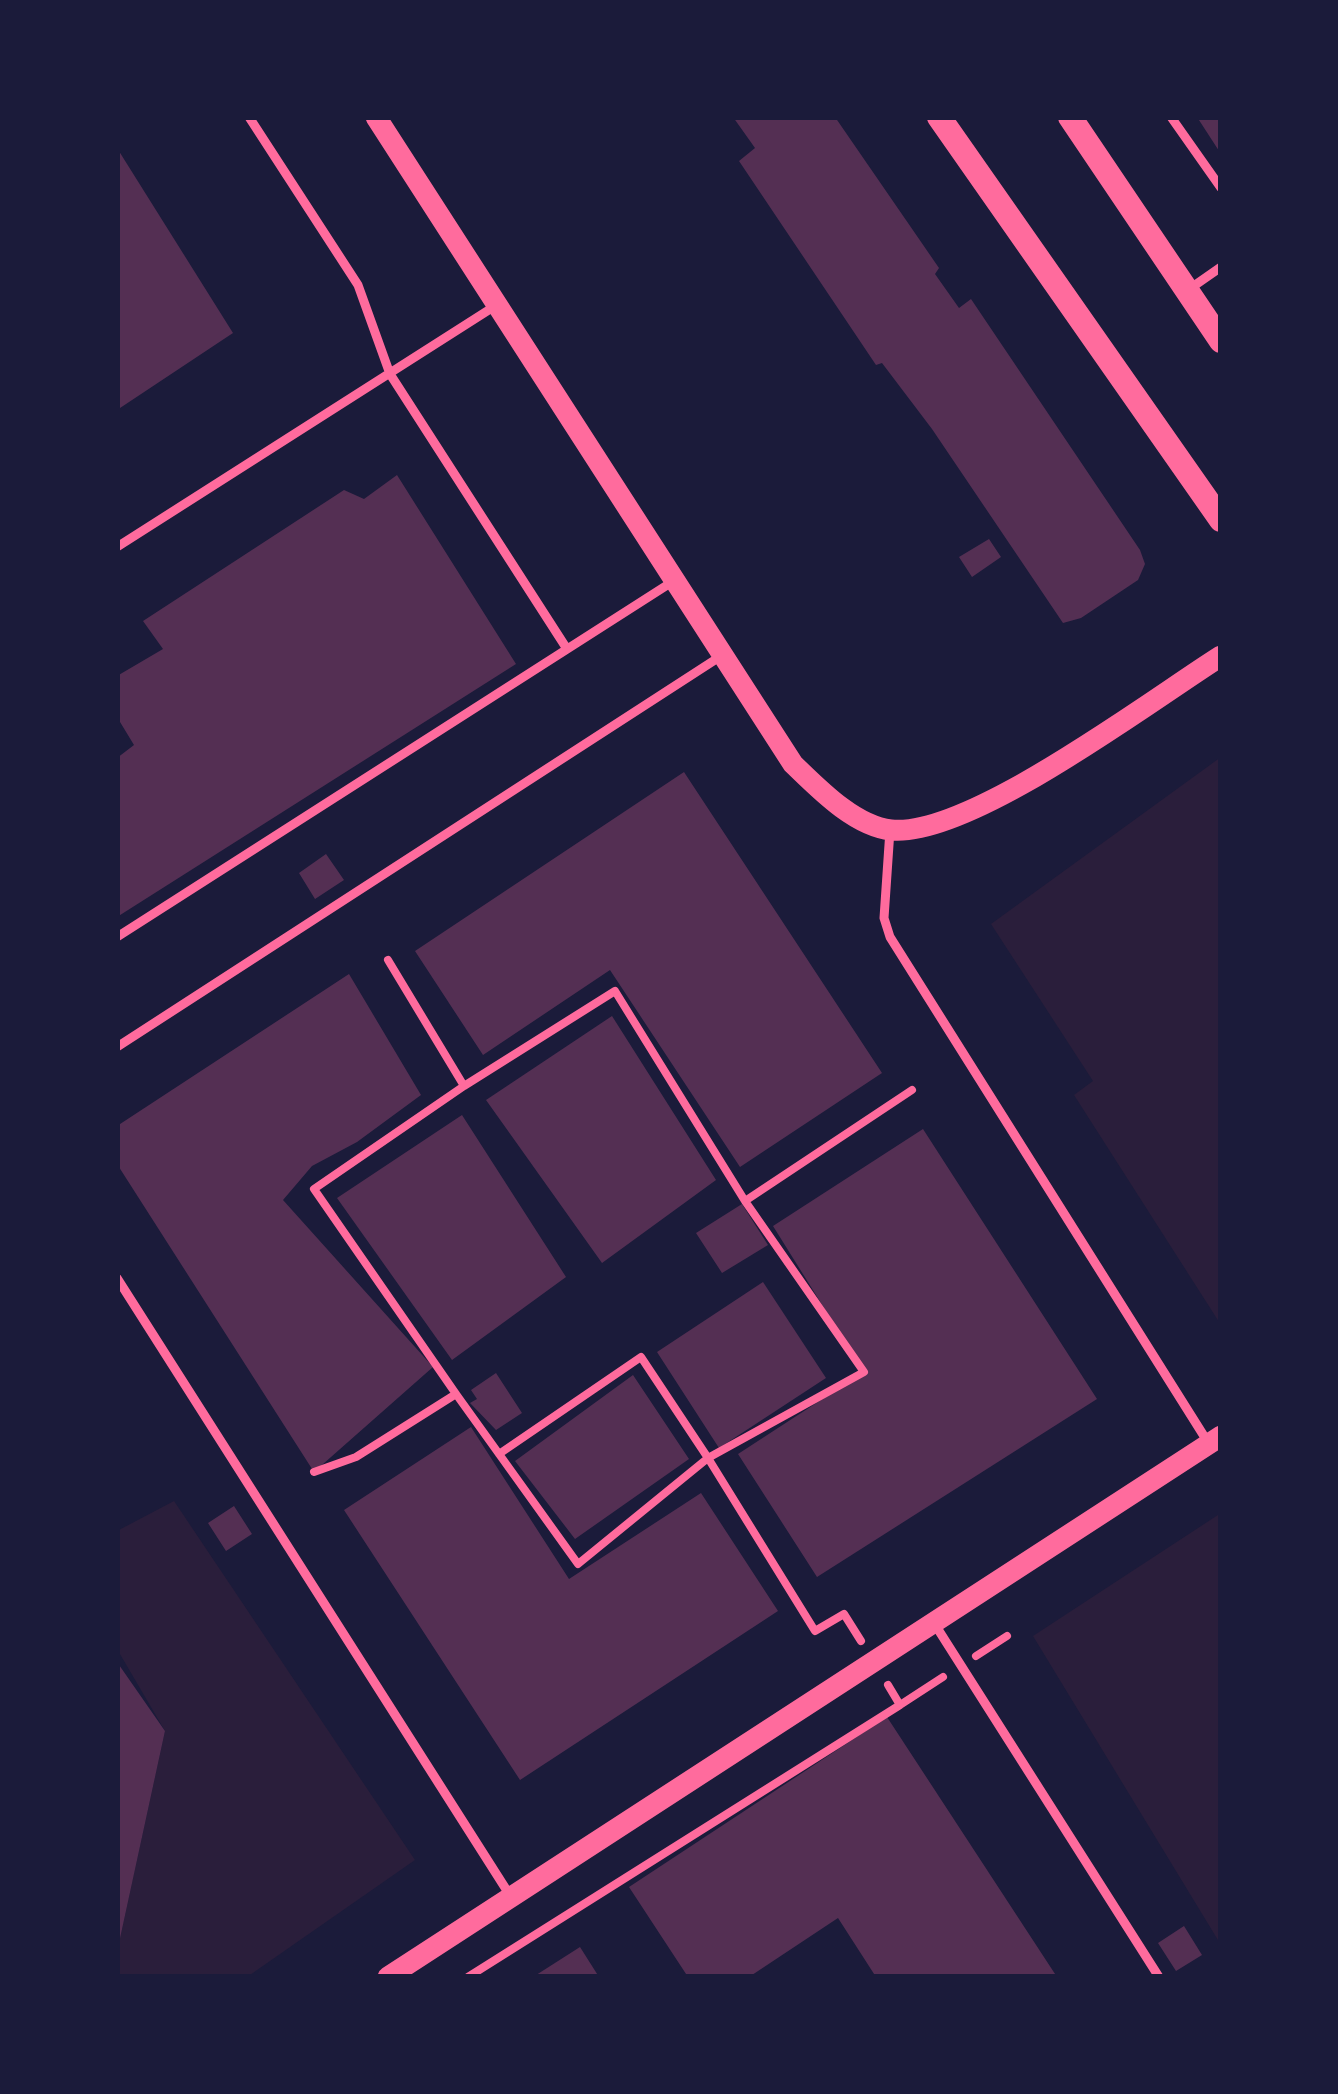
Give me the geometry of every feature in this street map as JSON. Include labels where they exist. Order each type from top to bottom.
[{"type":"main road","points":[[939,117],[1221,520]]},
{"type":"main road","points":[[1070,117],[1221,340]]},
{"type":"street","points":[[376,117],[793,764],[837,805],[890,830],[966,815],[1221,656]]},
{"type":"street","points":[[388,1977],[1215,1440]]},
{"type":"lane","points":[[249,117],[358,285],[390,374],[566,649]]},
{"type":"lane","points":[[1171,117],[1221,188]]},
{"type":"lane","points":[[1188,290],[1221,267]]},
{"type":"lane","points":[[117,547],[495,306]]},
{"type":"lane","points":[[117,937],[672,582]]},
{"type":"lane","points":[[117,1047],[721,656]]},
{"type":"lane","points":[[890,830],[884,918],[890,937],[1215,1440]]},
{"type":"lane","points":[[117,1278],[511,1897]]},
{"type":"lane","points":[[934,1623],[1160,1977]]},
{"type":"path","points":[[388,960],[464,1086]]},
{"type":"path","points":[[615,991],[745,1201],[864,1372],[708,1457],[578,1564],[314,1189],[464,1086],[615,991]]},
{"type":"path","points":[[745,1201],[912,1090]]},
{"type":"path","points":[[499,1454],[641,1358],[815,1631]]},
{"type":"path","points":[[314,1472],[356,1457],[456,1394]]},
{"type":"path","points":[[468,1977],[900,1705]]},
{"type":"shaded area","points":[[1221,757],[1221,1325],[1074,1095],[1093,1081],[991,924]]},
{"type":"shaded area","points":[[174,1501],[415,1860],[247,1977],[117,1977],[117,1952],[165,1731],[117,1649],[117,1531]]},
{"type":"shaded area","points":[[1221,1513],[1221,1945],[1033,1636]]},
{"type":"building","points":[[733,117],[835,117],[939,268],[935,274],[959,308],[971,299],[1140,550],[1145,564],[1138,580],[1081,618],[1063,623],[932,429],[882,363],[876,365],[739,161],[755,148]]},
{"type":"building","points":[[1197,117],[1221,117],[1221,154]]},
{"type":"building","points":[[117,148],[233,333],[117,410]]},
{"type":"building","points":[[397,475],[516,664],[117,917],[117,758],[134,745],[117,717],[117,676],[163,649],[143,621],[344,490],[364,499]]},
{"type":"building","points":[[989,539],[1001,557],[972,577],[959,557]]},
{"type":"building","points":[[684,772],[882,1073],[740,1167],[610,970],[483,1055],[415,951]]},
{"type":"building","points":[[326,854],[344,880],[315,899],[299,873]]},
{"type":"building","points":[[349,974],[421,1095],[357,1142],[312,1166],[283,1200],[433,1367],[314,1472],[117,1164],[117,1126]]},
{"type":"building","points":[[612,1016],[716,1180],[602,1263],[486,1100]]},
{"type":"building","points":[[462,1115],[566,1277],[452,1360],[337,1198]]},
{"type":"building","points":[[923,1129],[1097,1399],[817,1577],[738,1454],[864,1372],[773,1226]]},
{"type":"building","points":[[742,1204],[768,1245],[722,1273],[696,1233]]},
{"type":"building","points":[[763,1282],[826,1378],[719,1448],[657,1352]]},
{"type":"building","points":[[496,1373],[522,1413],[496,1430],[470,1403],[477,1399],[471,1390]]},
{"type":"building","points":[[633,1375],[689,1459],[575,1539],[515,1461]]},
{"type":"building","points":[[471,1427],[569,1579],[701,1493],[778,1611],[520,1780],[344,1510]]},
{"type":"building","points":[[234,1506],[252,1534],[226,1551],[208,1523]]},
{"type":"building","points":[[117,1662],[165,1731],[119,1943],[117,1942]]},
{"type":"building","points":[[887,1717],[1057,1977],[876,1977],[838,1918],[749,1977],[688,1977],[629,1887]]},
{"type":"building","points":[[1184,1926],[1202,1955],[1176,1971],[1158,1943]]},
{"type":"building","points":[[580,1947],[599,1977],[533,1977]]}]
